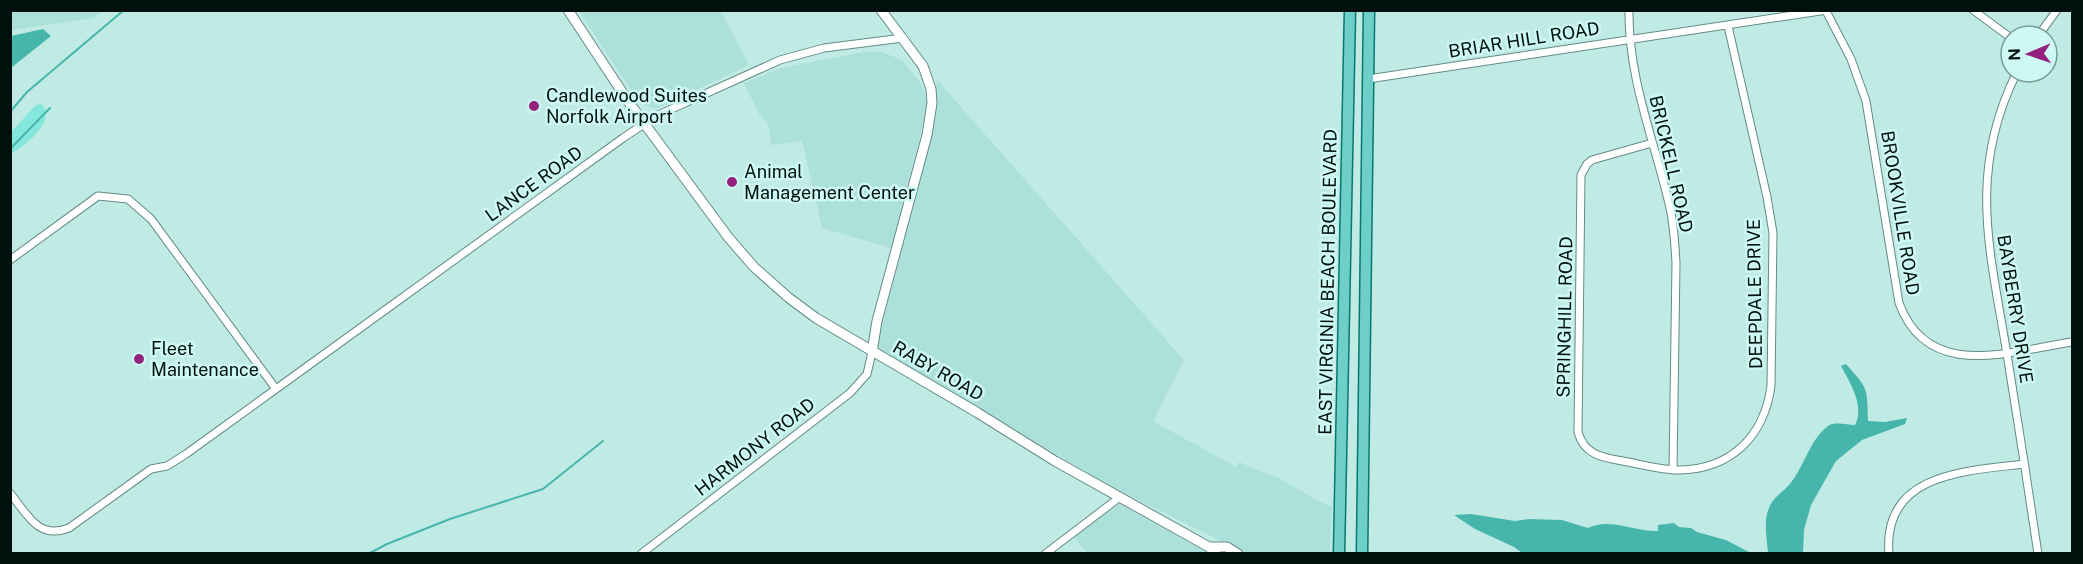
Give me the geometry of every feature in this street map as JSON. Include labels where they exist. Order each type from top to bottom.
[{"type":"main road","name":"EAST VIRGINIA BEACH BOULEVARD","points":[[1339,554],[1350,10]]},
{"type":"main road","name":"EAST VIRGINIA BEACH BOULEVARD","points":[[1362,554],[1369,10]]},
{"type":"street","points":[[568,10],[644,123],[728,237],[754,267],[816,318],[872,352]]},
{"type":"street","name":"RABY ROAD","points":[[881,10],[926,73],[932,103],[927,135],[877,321],[872,352],[1210,551],[1227,547],[1238,554]]},
{"type":"street","name":"BRICKELL ROAD","points":[[1629,10],[1629,39],[1635,76],[1670,209],[1676,263],[1672,470]]},
{"type":"street","points":[[1973,10],[1999,29]]},
{"type":"street","points":[[2046,24],[2056,10]]},
{"type":"street","name":"BRIAR HILL ROAD","points":[[1368,79],[1826,11]]},
{"type":"street","name":"BROOKVILLE ROAD","points":[[1826,11],[1851,59],[1866,101],[1899,303],[1903,313],[1918,333],[1934,346],[1946,352],[1968,357],[2073,342]]},
{"type":"street","name":"DEEPDALE DRIVE","points":[[1672,470],[1708,466],[1727,458],[1744,446],[1761,423],[1770,400],[1772,386],[1773,233],[1728,26]]},
{"type":"street","name":"LANCE ROAD","points":[[10,493],[38,527],[47,531],[60,531],[84,518],[151,470],[167,466],[186,454],[644,123],[780,60],[824,48],[903,38]]},
{"type":"street","name":"BAYBERRY DRIVE","points":[[2011,84],[1994,133],[1986,188],[1988,240],[2038,554]]},
{"type":"street","name":"SPRINGHILL ROAD","points":[[1652,143],[1592,160],[1581,175],[1578,432],[1584,446],[1594,455],[1672,470]]},
{"type":"street","points":[[10,260],[98,196],[128,200],[151,219],[276,389]]},
{"type":"street","name":"HARMONY ROAD","points":[[640,554],[850,393],[867,375],[872,352]]},
{"type":"street","points":[[1889,554],[1889,531],[1892,520],[1901,505],[1919,488],[1944,475],[2024,464]]},
{"type":"street","points":[[1045,554],[1120,497]]},
{"type":"shaded area","points":[[10,11],[103,11],[94,18],[11,30]]},
{"type":"shaded area","points":[[579,11],[721,11],[749,65],[656,109],[640,104]]},
{"type":"shaded area","points":[[43,29],[51,36],[11,68],[11,36]]},
{"type":"shaded area","points":[[864,52],[882,52],[902,60],[921,83],[926,99],[926,114],[891,248],[822,228],[802,141],[771,145],[768,123],[759,114],[744,83],[781,68]]},
{"type":"shaded area","points":[[937,80],[1184,360],[1153,421],[1236,467],[1239,462],[1275,476],[1320,502],[1332,506],[1330,553],[1245,553],[1114,488],[876,349],[930,142]]},
{"type":"shaded area","points":[[42,104],[46,111],[42,126],[37,133],[11,154],[11,132],[36,105]]},
{"type":"shaded area","points":[[1846,364],[1865,389],[1868,421],[1885,422],[1907,418],[1905,424],[1862,440],[1836,461],[1811,505],[1804,530],[1803,553],[1768,553],[1766,519],[1773,501],[1793,480],[1821,432],[1834,424],[1855,425],[1858,418],[1857,402],[1841,366]]},
{"type":"shaded area","points":[[1120,504],[1207,553],[1087,553],[1073,536]]},
{"type":"shaded area","points":[[1471,514],[1515,521],[1562,520],[1588,528],[1613,524],[1649,531],[1658,531],[1658,525],[1674,523],[1679,527],[1691,528],[1697,532],[1726,540],[1751,553],[1522,553],[1475,529],[1454,515]]},
{"type":"waterway","points":[[10,112],[27,92],[124,10]]},
{"type":"waterway","points":[[10,149],[50,108]]},
{"type":"waterway","points":[[368,554],[450,519],[543,489],[603,441]]},
{"type":"place","name":"Candlewood Suites Norfolk Airport","points":[[534,106]]},
{"type":"place","name":"Animal Management Center","points":[[732,182]]},
{"type":"place","name":"Fleet Maintenance","points":[[139,359]]}]
